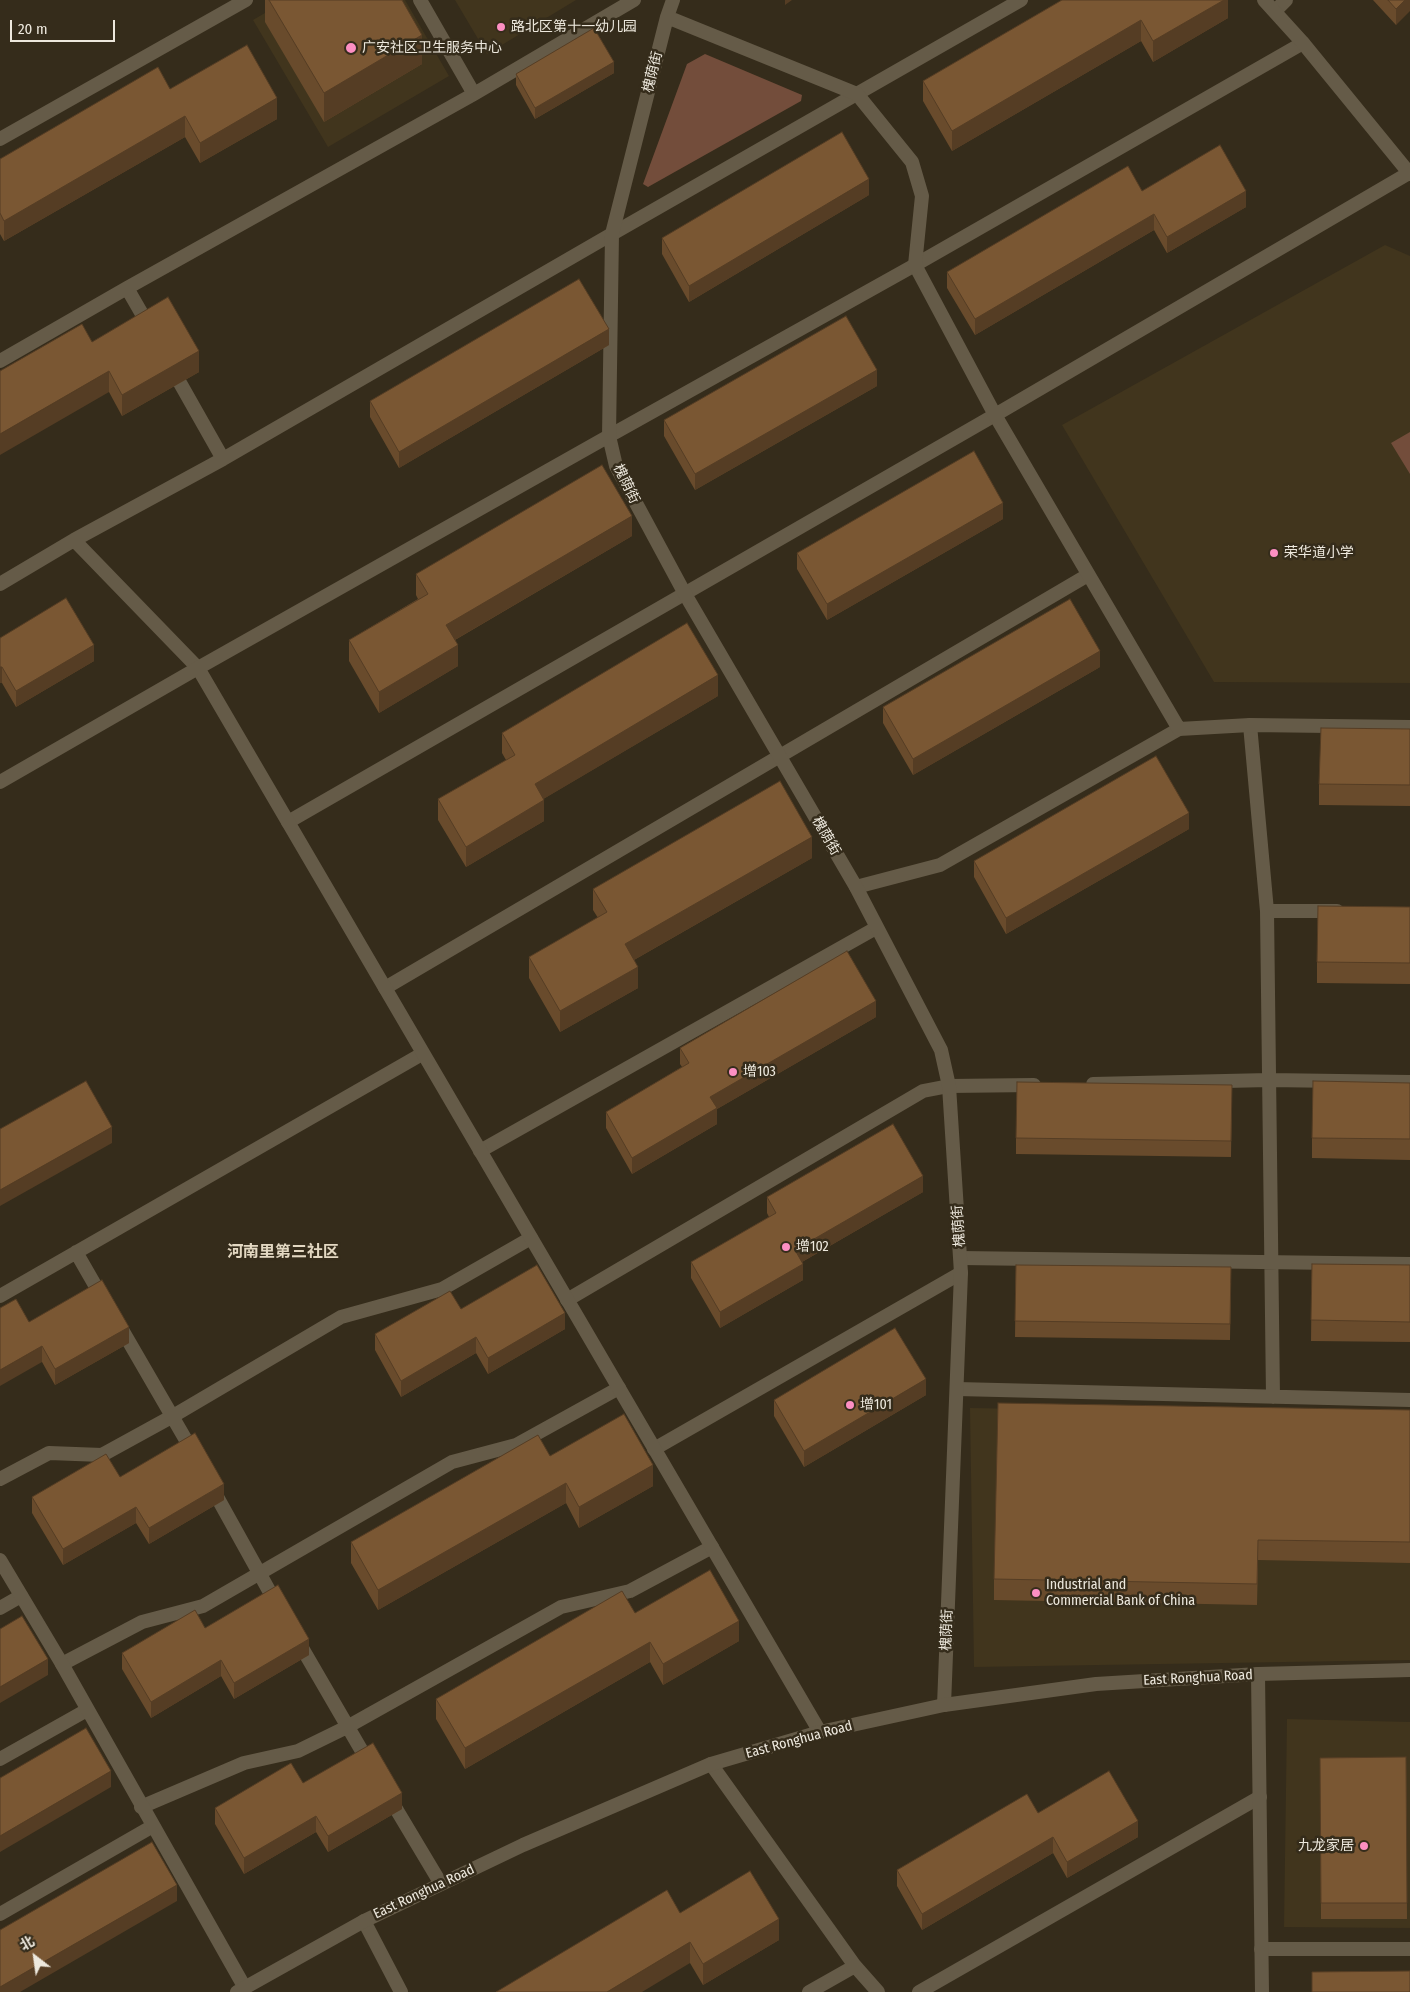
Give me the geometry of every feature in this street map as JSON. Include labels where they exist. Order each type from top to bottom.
[{"type":"street","points":[[0,139],[246,0]]},
{"type":"street","points":[[420,0],[474,94]]},
{"type":"street","points":[[0,361],[474,94],[634,0]]},
{"type":"street","name":"槐荫街","points":[[673,0],[667,17],[612,234],[609,436],[616,466],[685,594],[856,887],[941,1050],[949,1086],[961,1258],[944,1705]]},
{"type":"street","points":[[0,584],[74,540],[223,459],[1021,0]]},
{"type":"street","points":[[288,822],[995,415],[1409,173],[1303,43],[1264,0]]},
{"type":"street","points":[[1275,11],[1286,0]]},
{"type":"street","points":[[667,17],[857,94],[912,162],[922,196],[915,265],[995,415],[1178,729]]},
{"type":"street","points":[[0,782],[198,668],[915,265],[1303,43]]},
{"type":"street","points":[[127,288],[156,339]]},
{"type":"street","points":[[165,356],[223,459]]},
{"type":"street","points":[[74,540],[198,668],[820,1732]]},
{"type":"street","points":[[385,988],[1088,575]]},
{"type":"street","points":[[1250,725],[1267,911],[1273,1397]]},
{"type":"street","points":[[856,887],[940,866],[1178,729],[1250,725],[1410,727]]},
{"type":"street","points":[[1267,911],[1353,911]]},
{"type":"street","points":[[480,1151],[876,928]]},
{"type":"street","points":[[0,1296],[422,1054]]},
{"type":"street","points":[[1079,1084],[1269,1080],[1410,1082]]},
{"type":"street","points":[[567,1300],[923,1091],[949,1086],[1049,1084]]},
{"type":"street","points":[[0,1479],[49,1453],[102,1455],[173,1416],[341,1317],[442,1289],[531,1238]]},
{"type":"street","points":[[76,1252],[173,1416],[347,1727],[442,1884]]},
{"type":"street","points":[[961,1258],[1410,1264]]},
{"type":"street","points":[[654,1449],[961,1273]]},
{"type":"street","points":[[62,1664],[142,1622],[202,1606],[452,1462],[516,1445],[619,1388]]},
{"type":"street","points":[[957,1389],[1410,1400]]},
{"type":"street","points":[[141,1807],[244,1763],[298,1751],[347,1727],[561,1607],[630,1591],[712,1547]]},
{"type":"street","points":[[0,1560],[62,1664],[141,1807],[154,1826],[241,1990]]},
{"type":"street","points":[[0,1608],[21,1596]]},
{"type":"street","name":"East Ronghua Road","points":[[241,1990],[364,1921],[523,1845],[710,1764],[820,1732],[944,1705],[1096,1684],[1258,1674],[1410,1670]]},
{"type":"street","points":[[1258,1674],[1262,1992]]},
{"type":"street","points":[[0,1759],[86,1710]]},
{"type":"street","points":[[710,1764],[855,1966],[878,1992]]},
{"type":"street","points":[[918,1992],[1260,1797]]},
{"type":"street","points":[[0,1914],[154,1826]]},
{"type":"street","points":[[364,1921],[401,1992]]},
{"type":"street","points":[[1261,1949],[1410,1949]]},
{"type":"street","points":[[809,1992],[855,1966]]},
{"type":"shaded area","name":"广安社区卫生服务中心","points":[[287,0],[405,0],[449,76],[328,147],[253,20]]},
{"type":"shaded area","name":"路北区第十一幼儿园","points":[[455,0],[576,0],[487,54]]},
{"type":"shaded area","points":[[705,54],[802,95],[801,101],[648,187],[643,184],[687,64]]},
{"type":"shaded area","name":"荣华道小学","points":[[1385,245],[1410,256],[1410,683],[1214,682],[1062,425]]},
{"type":"shaded area","points":[[1410,432],[1410,474],[1391,443]]},
{"type":"shaded area","points":[[970,1408],[1410,1416],[1410,1660],[974,1667]]},
{"type":"shaded area","points":[[1287,1719],[1410,1722],[1410,1928],[1284,1927]]},
{"type":"building","points":[[269,0],[402,0],[422,35],[324,93]]},
{"type":"building","points":[[1062,0],[1224,0],[1153,41],[1141,20],[952,131],[923,81]]},
{"type":"building","points":[[1388,0],[1405,0],[1396,9]]},
{"type":"building","points":[[594,28],[614,62],[535,108],[516,74]]},
{"type":"building","points":[[247,45],[277,98],[200,143],[185,116],[4,221],[0,213],[0,159],[158,67],[170,89]]},
{"type":"building","points":[[842,132],[869,179],[689,286],[662,238]]},
{"type":"building","points":[[1220,145],[1246,191],[1167,237],[1154,214],[975,319],[947,272],[1128,166],[1142,191]]},
{"type":"building","points":[[579,279],[609,329],[399,452],[370,401]]},
{"type":"building","points":[[168,297],[199,351],[122,395],[109,371],[0,434],[0,371],[82,324],[92,342]]},
{"type":"building","points":[[846,316],[877,370],[695,474],[664,420]]},
{"type":"building","points":[[974,451],[1003,503],[827,604],[797,553]]},
{"type":"building","points":[[602,465],[632,516],[446,625],[458,645],[379,692],[349,640],[428,594],[416,574]]},
{"type":"building","points":[[66,598],[94,645],[16,691],[2,667],[0,667],[0,638]]},
{"type":"building","points":[[1070,599],[1100,651],[913,759],[883,707]]},
{"type":"building","points":[[687,623],[718,675],[535,784],[544,800],[466,847],[438,799],[515,755],[502,733]]},
{"type":"building","points":[[1321,728],[1410,729],[1410,785],[1319,784]]},
{"type":"building","points":[[1156,756],[1189,813],[1006,918],[974,861]]},
{"type":"building","points":[[780,781],[812,837],[625,944],[638,967],[560,1011],[529,957],[607,912],[593,889]]},
{"type":"building","points":[[1318,906],[1410,907],[1410,963],[1317,962]]},
{"type":"building","name":"增103","points":[[847,951],[876,1001],[710,1097],[717,1108],[632,1158],[606,1112],[689,1063],[680,1048]]},
{"type":"building","points":[[86,1081],[112,1127],[0,1190],[0,1129]]},
{"type":"building","points":[[1313,1081],[1410,1083],[1410,1139],[1312,1138]]},
{"type":"building","points":[[1017,1082],[1232,1085],[1231,1141],[1016,1138]]},
{"type":"building","name":"增102","points":[[893,1124],[923,1176],[795,1250],[803,1264],[720,1312],[691,1262],[776,1213],[767,1197]]},
{"type":"building","points":[[1312,1264],[1410,1265],[1410,1322],[1311,1320]]},
{"type":"building","points":[[537,1265],[565,1313],[488,1358],[476,1337],[401,1381],[375,1334],[450,1291],[461,1309]]},
{"type":"building","points":[[1016,1265],[1231,1267],[1230,1324],[1015,1321]]},
{"type":"building","points":[[102,1280],[129,1327],[55,1369],[42,1346],[0,1370],[0,1308],[16,1299],[29,1322]]},
{"type":"building","name":"增101","points":[[895,1328],[926,1379],[804,1451],[774,1400]]},
{"type":"building","points":[[998,1403],[1410,1410],[1410,1542],[1258,1540],[1257,1584],[994,1579]]},
{"type":"building","points":[[624,1414],[653,1465],[579,1507],[566,1483],[378,1590],[351,1542],[538,1435],[550,1456]]},
{"type":"building","points":[[195,1433],[224,1484],[149,1528],[136,1507],[63,1549],[32,1497],[106,1454],[120,1477]]},
{"type":"building","points":[[710,1570],[739,1621],[663,1664],[650,1642],[465,1748],[436,1699],[622,1591],[635,1613]]},
{"type":"building","points":[[278,1585],[309,1639],[234,1683],[221,1660],[151,1702],[122,1653],[195,1610],[205,1628]]},
{"type":"building","points":[[22,1616],[48,1659],[0,1687],[0,1629]]},
{"type":"building","points":[[86,1728],[111,1771],[0,1836],[0,1778]]},
{"type":"building","points":[[373,1743],[402,1793],[328,1836],[316,1816],[244,1858],[215,1808],[291,1763],[303,1783]]},
{"type":"building","name":"九龙家居","points":[[1406,1757],[1407,1903],[1321,1903],[1320,1758]]},
{"type":"building","points":[[1109,1771],[1138,1821],[1067,1862],[1053,1837],[922,1914],[897,1870],[1027,1794],[1038,1813]]},
{"type":"building","points":[[152,1842],[177,1885],[0,1987],[0,1930]]},
{"type":"building","points":[[750,1871],[779,1919],[703,1964],[690,1942],[607,1992],[496,1992],[667,1890],[680,1913]]},
{"type":"building","points":[[1410,1971],[1410,1992],[1312,1992],[1312,1972]]},
{"type":"place","name":"路北区第十一幼儿园","points":[[501,27]]},
{"type":"place","name":"广安社区卫生服务中心","points":[[351,48]]},
{"type":"place","name":"荣华道小学","points":[[1274,553]]},
{"type":"place","name":"增103","points":[[733,1072]]},
{"type":"place","name":"增102","points":[[786,1247]]},
{"type":"place","name":"增101","points":[[850,1405]]},
{"type":"place","name":"Industrial and Commercial Bank of China","points":[[1036,1593]]},
{"type":"place","name":"九龙家居","points":[[1364,1846]]},
{"type":"district","name":"河南里第三社区","points":[[283,1253]]}]
